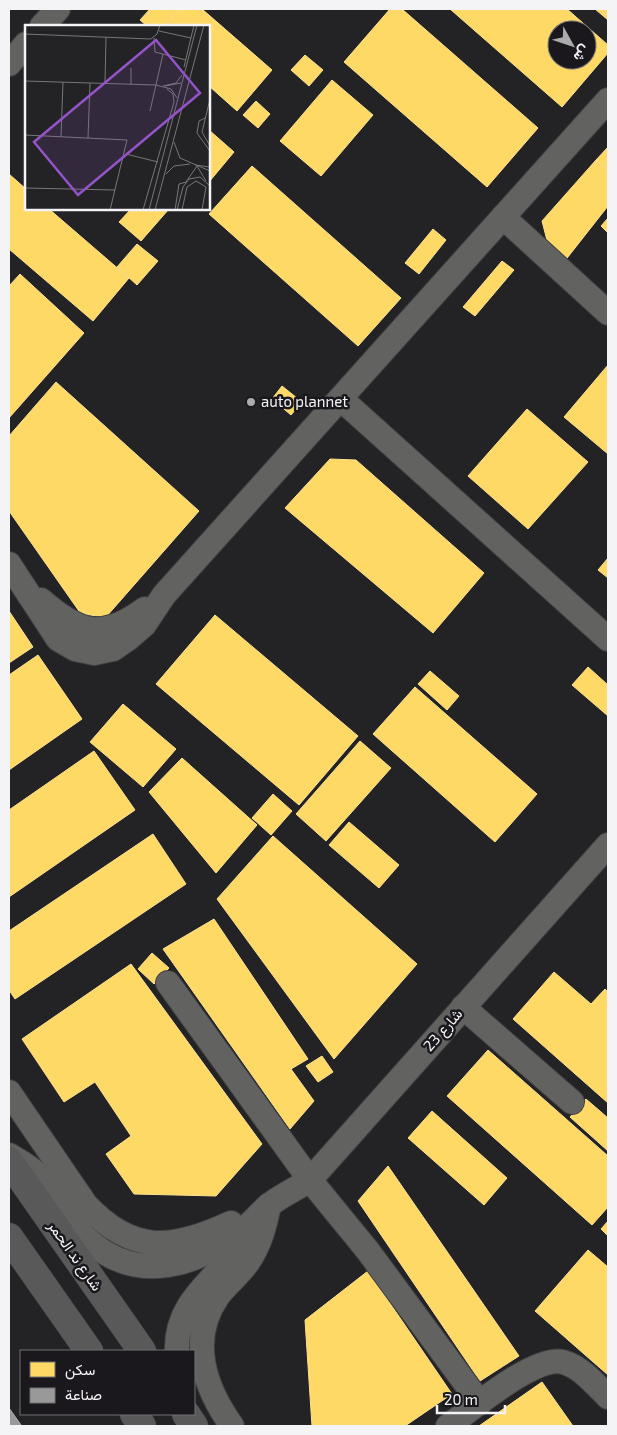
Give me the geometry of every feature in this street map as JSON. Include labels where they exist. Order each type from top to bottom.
[{"type":"main road","name":"شارع ند الحمر","points":[[9,1161],[141,1350]]},
{"type":"main road","points":[[9,1237],[88,1350]]},
{"type":"main road","points":[[135,1415],[142,1426]]},
{"type":"main road","points":[[187,1415],[194,1426]]},
{"type":"street","points":[[43,25],[58,9]]},
{"type":"street","points":[[9,64],[25,45]]},
{"type":"street","points":[[9,566],[26,588],[70,624],[90,630],[112,628],[131,620],[164,595],[608,100]]},
{"type":"street","points":[[503,217],[608,312]]},
{"type":"street","points":[[341,399],[608,639]]},
{"type":"street","name":"شارع 23","points":[[9,1155],[36,1173],[88,1240],[106,1253],[127,1262],[149,1267],[172,1266],[194,1260],[221,1245],[246,1227],[269,1205],[310,1180],[608,845]]},
{"type":"street","points":[[168,983],[310,1180],[378,1264],[480,1403]]},
{"type":"street","points":[[463,1007],[572,1102]]},
{"type":"street","points":[[9,1092],[86,1204],[101,1221],[119,1233],[148,1242],[162,1244],[184,1242],[205,1235],[269,1205]]},
{"type":"street","points":[[232,1426],[212,1392],[204,1371],[200,1347],[210,1309],[219,1295],[248,1262],[266,1225],[269,1205]]},
{"type":"street","name":"شارع 23","points":[[177,1350],[182,1319],[194,1296],[243,1244],[269,1205]]},
{"type":"street","points":[[448,1426],[531,1368],[545,1362],[564,1362],[582,1372],[608,1397]]},
{"type":"building: سكن","points":[[150,9],[180,9],[166,25],[146,25],[140,20]]},
{"type":"building: سكن","points":[[180,9],[202,9],[272,70],[237,111],[210,87],[210,25],[166,25]]},
{"type":"building: سكن","points":[[390,9],[402,9],[538,128],[487,187],[344,62]]},
{"type":"building: سكن","points":[[450,9],[567,9],[580,20],[547,20],[547,70],[594,70],[562,107]]},
{"type":"building: سكن","points":[[595,9],[608,9],[608,20]]},
{"type":"building: سكن","points":[[597,35],[608,45],[608,53],[597,66]]},
{"type":"building: سكن","points":[[305,55],[323,70],[309,86],[291,70]]},
{"type":"building: سكن","points":[[332,80],[373,115],[321,176],[280,141]]},
{"type":"building: سكن","points":[[256,101],[270,114],[258,128],[243,115]]},
{"type":"building: سكن","points":[[210,131],[234,152],[210,181]]},
{"type":"building: سكن","points":[[608,147],[608,171],[596,160]]},
{"type":"building: سكن","points":[[596,160],[608,171],[608,206],[564,262],[550,252],[542,221]]},
{"type":"building: سكن","points":[[252,166],[401,298],[358,346],[209,214]]},
{"type":"building: سكن","points":[[9,174],[25,188],[25,210],[50,210],[129,278],[93,321],[9,249]]},
{"type":"building: سكن","points":[[130,210],[168,210],[141,241],[119,222]]},
{"type":"building: سكن","points":[[608,218],[608,233],[601,226]]},
{"type":"building: سكن","points":[[433,229],[446,240],[419,274],[405,263]]},
{"type":"building: سكن","points":[[137,244],[158,261],[137,285],[117,267]]},
{"type":"building: سكن","points":[[502,261],[514,270],[475,316],[463,307]]},
{"type":"building: سكن","points":[[20,274],[84,333],[9,418],[9,286]]},
{"type":"building: سكن","points":[[608,365],[608,454],[564,417]]},
{"type":"building: سكن","points":[[56,382],[199,511],[106,617],[81,614],[9,511],[9,436]]},
{"type":"building: سكن","points":[[282,386],[302,402],[291,415],[272,399]]},
{"type":"building: سكن","points":[[527,409],[588,462],[528,529],[468,476]]},
{"type":"building: سكن","points":[[330,459],[356,460],[484,573],[433,633],[285,508]]},
{"type":"building: سكن","points":[[608,558],[608,578],[598,570]]},
{"type":"building: سكن","points":[[9,611],[33,647],[9,663]]},
{"type":"building: سكن","points":[[215,615],[358,736],[299,805],[156,684]]},
{"type":"building: سكن","points":[[38,655],[82,719],[9,770],[9,675]]},
{"type":"building: سكن","points":[[588,667],[608,685],[608,716],[572,685]]},
{"type":"building: سكن","points":[[430,671],[459,696],[447,710],[418,684]]},
{"type":"building: سكن","points":[[415,687],[537,794],[495,842],[373,734]]},
{"type":"building: سكن","points":[[123,704],[176,749],[143,787],[90,742]]},
{"type":"building: سكن","points":[[360,741],[391,768],[326,841],[296,814]]},
{"type":"building: سكن","points":[[94,751],[135,810],[9,897],[9,810]]},
{"type":"building: سكن","points":[[182,758],[257,825],[216,873],[149,792]]},
{"type":"building: سكن","points":[[273,794],[292,811],[271,835],[252,818]]},
{"type":"building: سكن","points":[[349,822],[399,865],[379,888],[329,845]]},
{"type":"building: سكن","points":[[153,834],[186,884],[15,999],[9,990],[9,931]]},
{"type":"building: سكن","points":[[273,836],[417,964],[334,1059],[217,899]]},
{"type":"building: سكن","points":[[214,919],[308,1059],[291,1069],[314,1101],[290,1129],[163,949]]},
{"type":"building: سكن","points":[[152,953],[169,968],[154,984],[138,969]]},
{"type":"building: سكن","points":[[131,964],[262,1144],[216,1196],[134,1194],[106,1154],[131,1136],[95,1082],[64,1102],[22,1039]]},
{"type":"building: سكن","points":[[554,972],[591,1004],[605,989],[608,992],[608,1103],[513,1019]]},
{"type":"building: سكن","points":[[488,1050],[608,1156],[608,1207],[592,1225],[447,1096]]},
{"type":"building: سكن","points":[[322,1056],[333,1072],[318,1082],[306,1066]]},
{"type":"building: سكن","points":[[586,1099],[608,1118],[608,1151],[570,1117]]},
{"type":"building: سكن","points":[[432,1111],[507,1178],[484,1205],[408,1138]]},
{"type":"building: سكن","points":[[388,1166],[519,1356],[480,1381],[358,1201]]},
{"type":"building: سكن","points":[[608,1221],[608,1236],[601,1229]]},
{"type":"building: سكن","points":[[588,1250],[608,1267],[608,1375],[535,1311]]},
{"type":"building: سكن","points":[[368,1271],[452,1394],[405,1426],[312,1426],[305,1320]]},
{"type":"building: سكن","points":[[542,1382],[573,1426],[479,1426]]},
{"type":"building: صناعة","points":[[9,1408],[21,1425],[9,1426]]},
{"type":"place","name":"auto plannet","points":[[251,402]]}]
